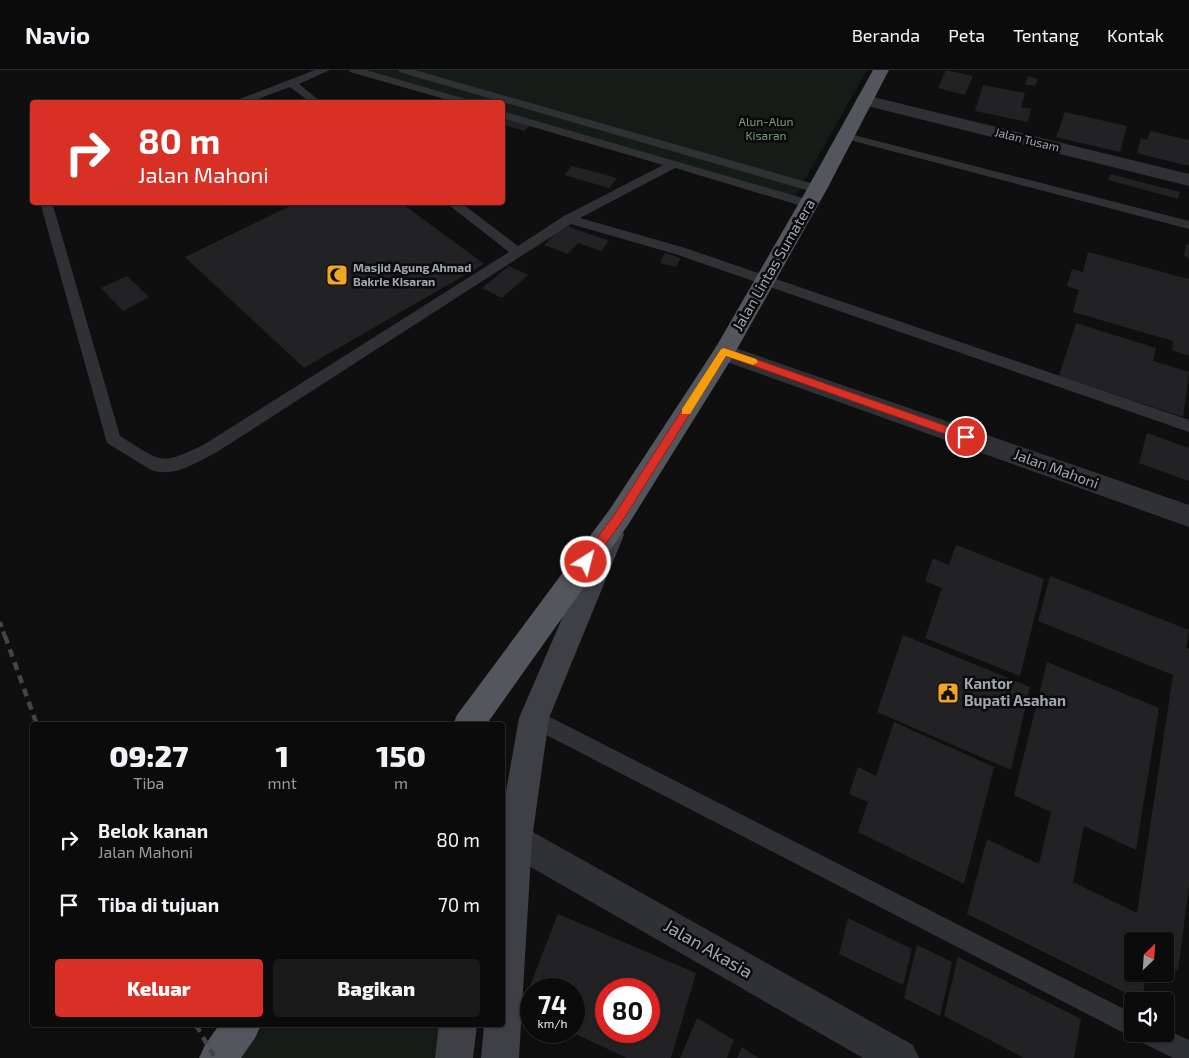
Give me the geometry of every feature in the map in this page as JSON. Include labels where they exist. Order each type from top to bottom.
[{"type":"highway","name":"Jalan Lintas Sumatera","points":[[479,717],[619,517],[724,352],[813,196],[881,70]]},
{"type":"highway","points":[[218,1058],[241,1027]]},
{"type":"main road","points":[[505,985],[515,839],[534,718],[619,517]]},
{"type":"main road","points":[[454,1058],[458,1027]]},
{"type":"main road","points":[[500,1058],[502,1027]]},
{"type":"street","name":"Jalan Tusam","points":[[865,100],[1189,180]]},
{"type":"street","name":"Jalan Mahoni","points":[[724,352],[1189,516]]},
{"type":"street","name":"Jalan Akasia","points":[[515,839],[900,1058]]},
{"type":"lane","points":[[246,100],[325,70]]},
{"type":"lane","points":[[354,70],[458,100]]},
{"type":"lane","points":[[403,70],[501,100]]},
{"type":"lane","points":[[291,83],[313,100]]},
{"type":"lane","points":[[505,101],[813,196]]},
{"type":"lane","points":[[505,115],[674,164],[813,196]]},
{"type":"lane","points":[[846,136],[1189,224]]},
{"type":"lane","points":[[47,205],[113,439],[157,466],[176,465],[212,448],[569,219],[674,164]]},
{"type":"lane","points":[[455,205],[518,252]]},
{"type":"lane","points":[[569,219],[680,251],[1189,426]]},
{"type":"lane","points":[[534,718],[1124,1021]]},
{"type":"lane","points":[[1166,1042],[1189,1053]]},
{"type":"green space","name":"Alun-Alun Kisaran","points":[[346,70],[867,70],[794,199],[505,116],[505,100],[453,100]]},
{"type":"green space","points":[[241,1027],[458,1027],[454,1058],[218,1058]]},
{"type":"building","points":[[946,70],[973,76],[965,95],[938,88]]},
{"type":"building","points":[[1028,76],[1038,79],[1035,86],[1025,84]]},
{"type":"building","points":[[983,85],[1025,93],[1021,107],[1031,109],[1028,122],[975,111]]},
{"type":"building","points":[[1065,112],[1127,126],[1120,152],[1056,137]]},
{"type":"building","points":[[505,118],[530,125],[524,131],[505,125]]},
{"type":"building","points":[[1150,131],[1189,140],[1189,166],[1137,153],[1141,138],[1147,140]]},
{"type":"building","points":[[572,166],[617,178],[609,188],[564,175]]},
{"type":"building","points":[[1110,174],[1180,192],[1178,199],[1108,180]]},
{"type":"building","points":[[292,205],[404,205],[484,264],[304,368],[185,257]]},
{"type":"building","points":[[564,225],[609,241],[601,251],[578,243],[568,254],[544,245]]},
{"type":"building","points":[[1186,244],[1189,245],[1189,258],[1184,256]]},
{"type":"building","points":[[1088,252],[1189,279],[1189,356],[1172,350],[1173,341],[1073,312],[1079,290],[1067,286],[1072,269],[1083,272]]},
{"type":"building","points":[[665,253],[681,258],[676,267],[660,263]]},
{"type":"building","points":[[509,266],[528,275],[502,298],[482,288]]},
{"type":"building","points":[[127,276],[149,297],[123,311],[101,288]]},
{"type":"building","points":[[1076,323],[1156,348],[1153,361],[1189,372],[1183,417],[1059,376]]},
{"type":"building","points":[[1147,433],[1189,448],[1189,481],[1139,463]]},
{"type":"building","points":[[956,545],[1044,579],[1020,676],[925,638],[942,588],[925,581],[933,558],[949,565]]},
{"type":"building","points":[[1050,576],[1189,630],[1186,648],[1189,649],[1189,885],[1178,971],[1174,969],[1174,932],[1124,932],[1124,982],[1145,982],[1143,992],[1124,992],[967,914],[987,839],[1039,864],[1051,812],[1014,795],[1047,662],[1159,708],[1136,850],[1084,826],[1073,882],[1137,913],[1173,675],[1038,621]]},
{"type":"building","points":[[903,635],[1030,687],[1011,770],[877,712]]},
{"type":"building","points":[[894,722],[994,767],[964,884],[858,832],[868,802],[849,794],[858,767],[876,776]]},
{"type":"building","points":[[558,914],[696,973],[671,1058],[627,1058],[585,1038],[585,978],[533,978]]},
{"type":"building","points":[[848,918],[912,949],[903,985],[839,954]]},
{"type":"building","points":[[917,945],[952,962],[940,1016],[904,998]]},
{"type":"building","points":[[958,957],[1081,1019],[1074,1058],[1024,1058],[944,1016]]},
{"type":"building","points":[[697,1018],[734,1040],[727,1058],[680,1058]]},
{"type":"building","points":[[742,1047],[758,1058],[737,1058]]},
{"type":"railway","points":[[0,622],[5,637]]},
{"type":"railway","points":[[5,636],[36,722]]},
{"type":"railway","points":[[197,1027],[215,1058]]},
{"type":"slow traffic","points":[[686,412],[724,352],[753,362]]},
{"type":"place","name":"Masjid Agung Ahmad Bakrie Kisaran","points":[[337,275]]},
{"type":"place","name":"Kantor Bupati Asahan","points":[[948,693]]},
{"type":"route","points":[[586,562],[619,517],[724,352],[966,437]]}]
